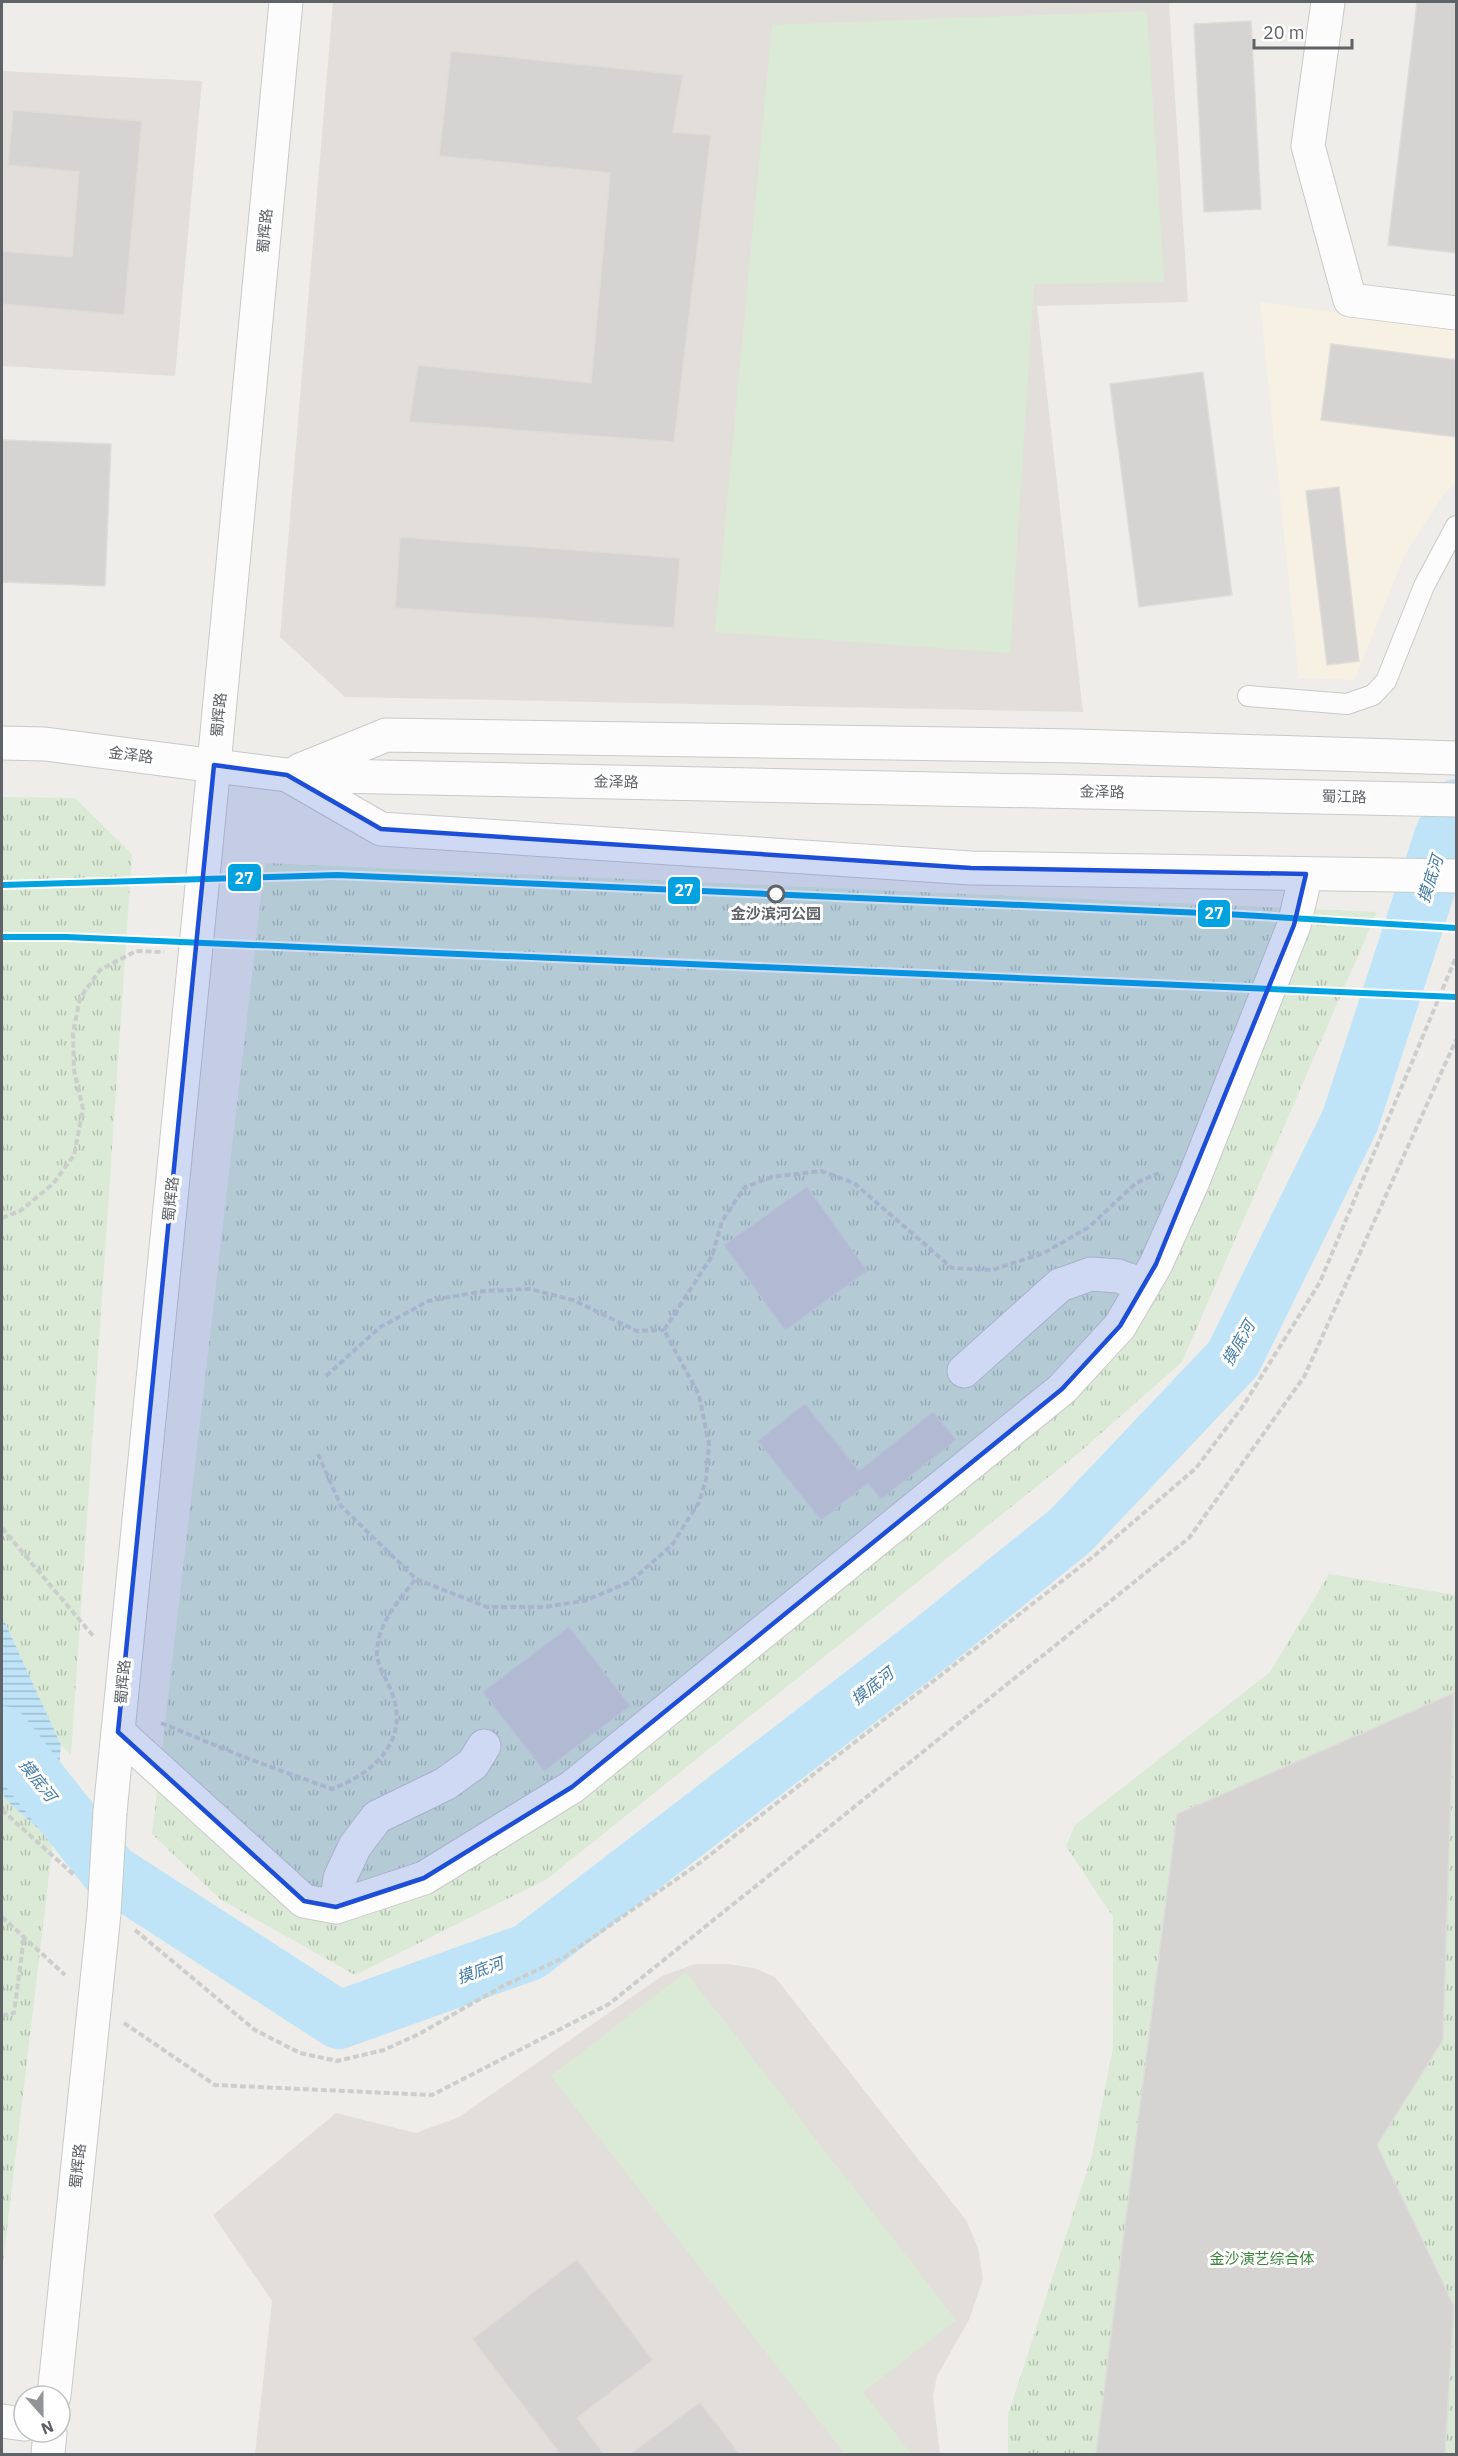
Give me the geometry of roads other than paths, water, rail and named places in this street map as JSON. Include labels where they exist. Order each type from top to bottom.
[{"type":"street","name":"蜀辉路","points":[[55,2384],[96,2004],[117,1919],[110,1812],[214,765],[286,2]]},
{"type":"street","points":[[1328,2],[1308,146],[1350,300],[1456,313]]},
{"type":"street","points":[[287,775],[386,735],[1078,746],[1456,758]]},
{"type":"street","name":"金泽路","points":[[2,743],[45,744],[287,775],[1232,794]]},
{"type":"street","points":[[287,775],[381,829],[971,867],[1456,876]]},
{"type":"street","name":"蜀江路","points":[[1232,794],[1456,800]]},
{"type":"street","points":[[119,1719],[304,1901],[336,1907],[424,1878],[572,1787],[1062,1389],[1120,1326],[1156,1264],[1193,1181],[1294,925],[1306,874]]},
{"type":"street","points":[[964,1371],[1060,1285],[1091,1274],[1118,1276],[1144,1285]]},
{"type":"street","points":[[336,1907],[340,1878],[355,1846],[377,1817],[445,1784],[473,1764],[484,1746]]},
{"type":"lane","points":[[1248,696],[1347,704],[1373,695],[1386,681],[1424,586],[1456,526]]},
{"type":"water","points":[[2,1616],[61,1745],[53,1842],[6,1800],[2,1791]]},
{"type":"waterway","name":"摸底河","points":[[2,1735],[110,1872],[339,2020],[529,1952],[932,1642],[1070,1531],[1233,1359],[1350,1121],[1443,837],[1456,808]]},
{"type":"place","name":"金沙滨河公园","points":[[776,894]]},
{"type":"park label","name":"金沙演艺综合体","points":[[1262,2259]]}]
